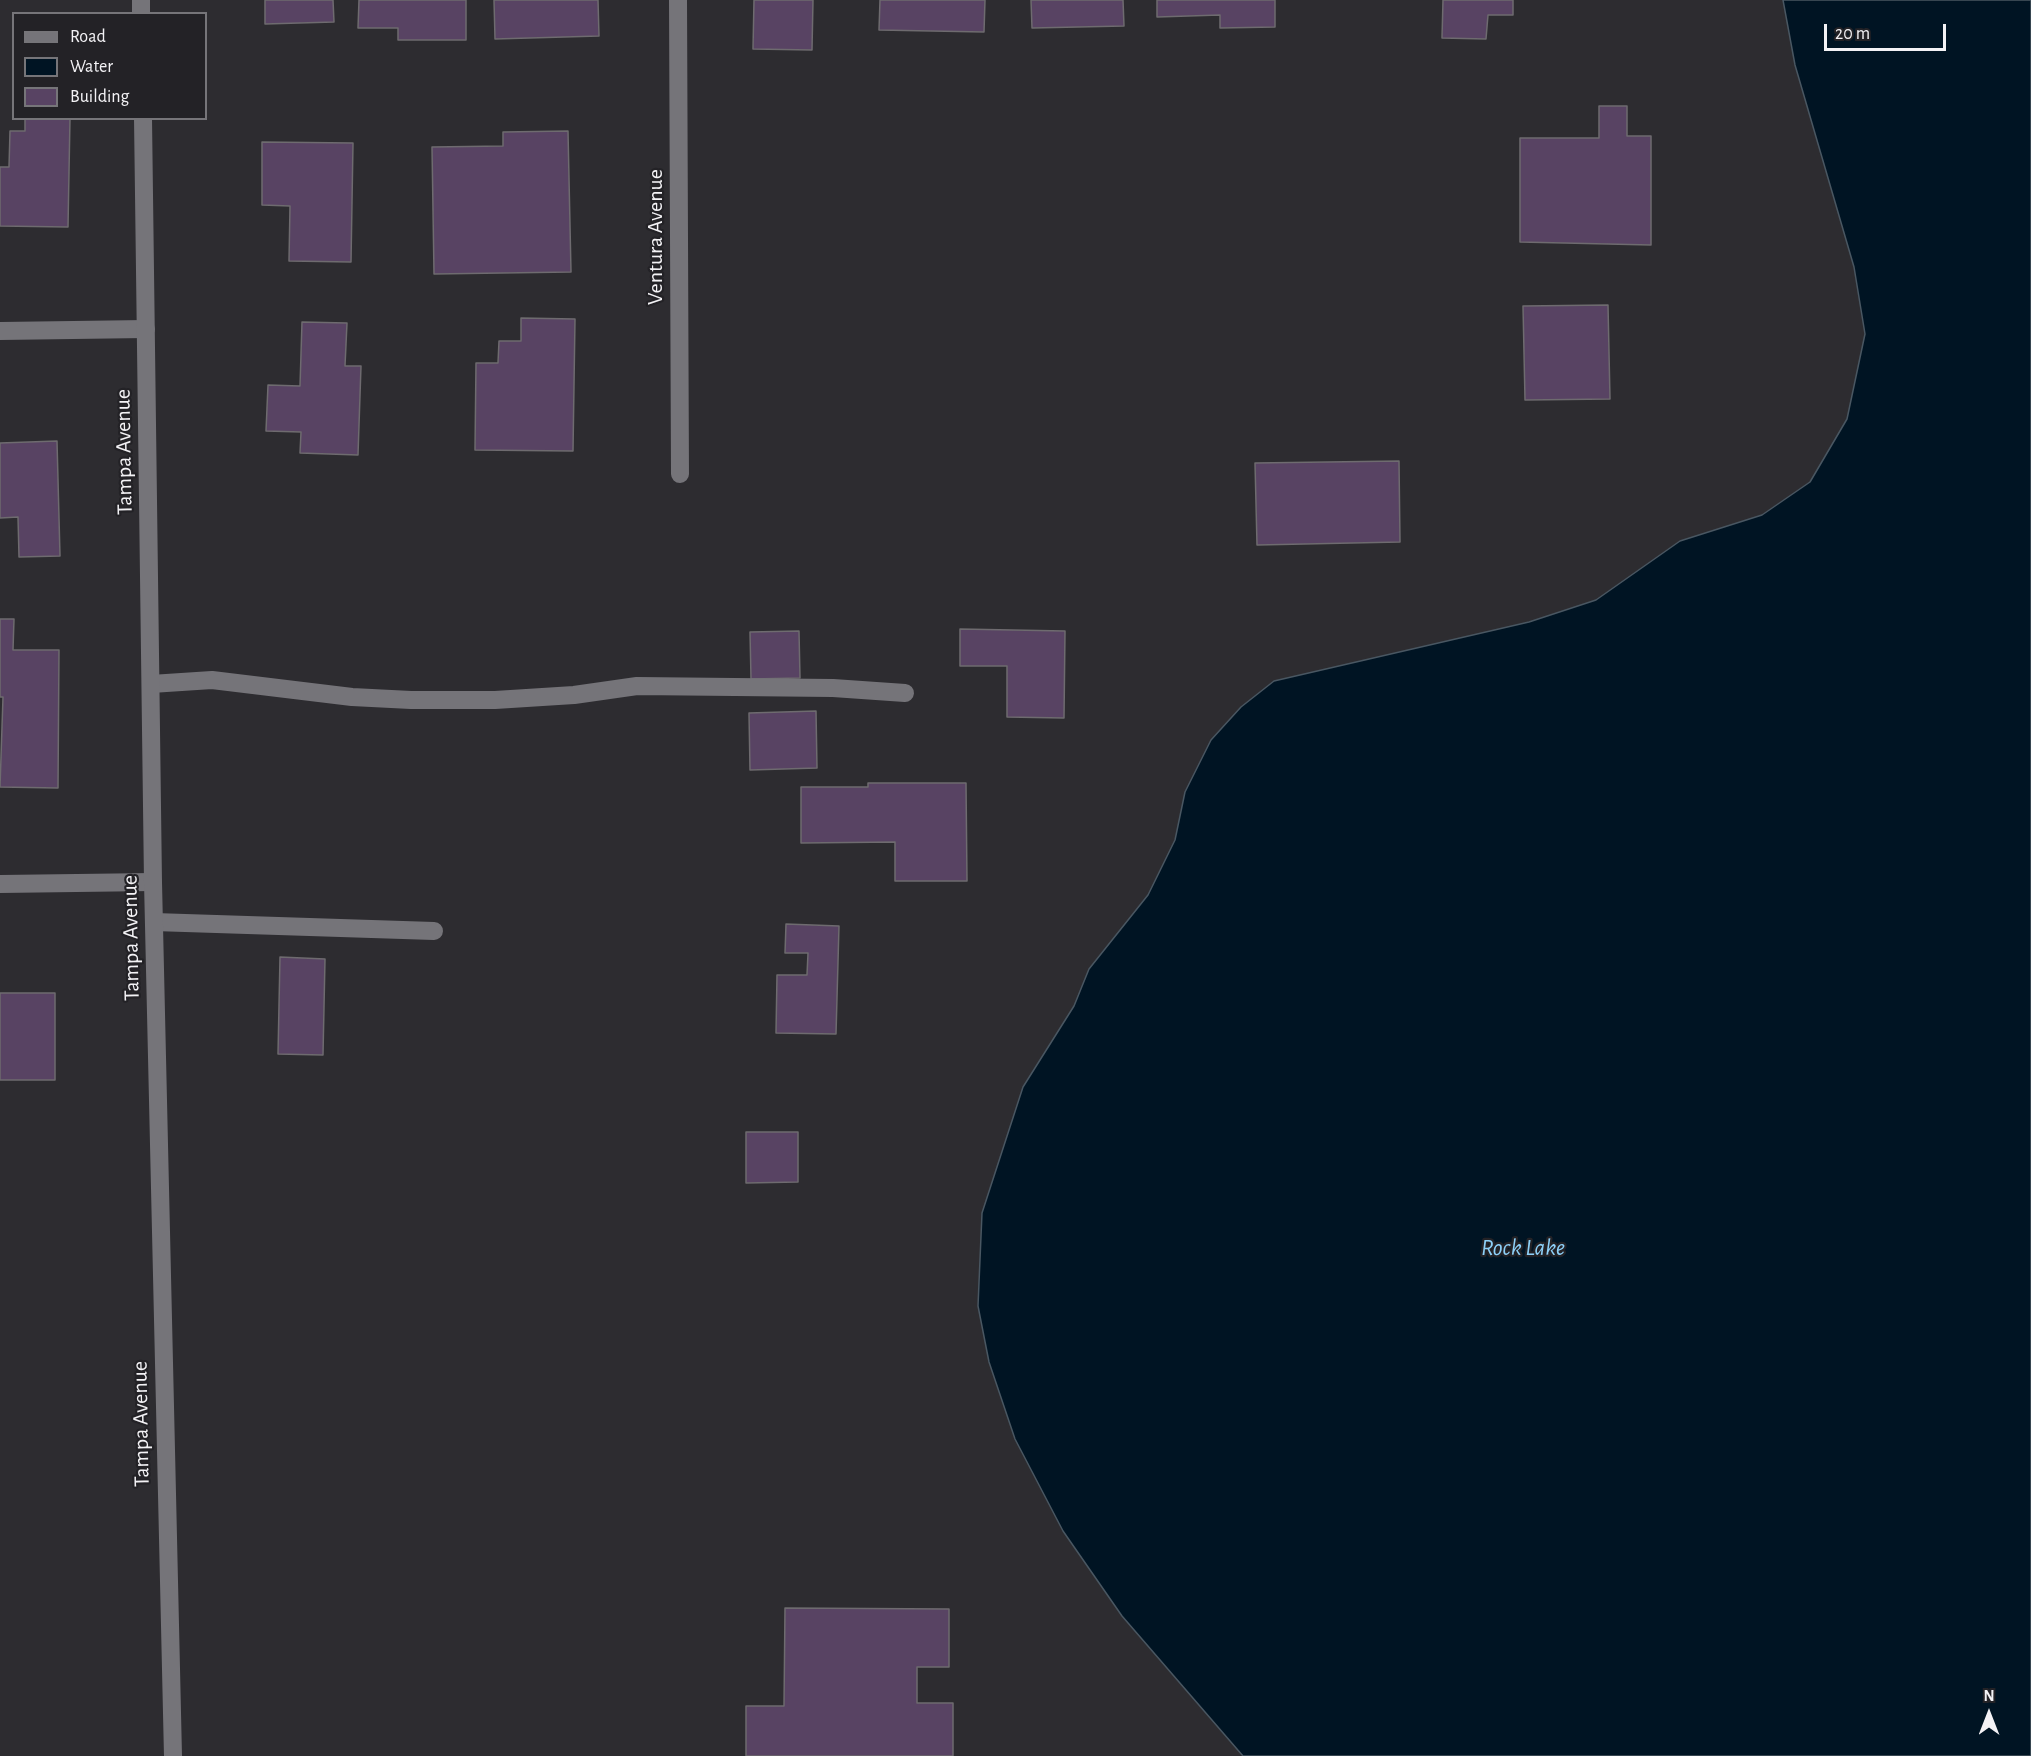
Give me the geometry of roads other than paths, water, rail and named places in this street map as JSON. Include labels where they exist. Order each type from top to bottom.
[{"type":"street","name":"Ventura Avenue","points":[[678,0],[680,474]]},
{"type":"street","name":"Tampa Avenue","points":[[143,120],[153,882],[173,1756]]},
{"type":"street","points":[[0,331],[146,329]]},
{"type":"street","points":[[151,684],[212,680],[352,697],[411,700],[506,699],[574,695],[637,687],[834,688],[905,693]]},
{"type":"street","points":[[0,884],[153,882]]},
{"type":"street","points":[[154,922],[434,931]]},
{"type":"water","name":"Rock Lake","points":[[1783,0],[2031,0],[2031,1756],[1243,1756],[1122,1616],[1063,1531],[1015,1439],[989,1362],[978,1306],[982,1213],[1023,1087],[1074,1006],[1089,969],[1148,895],[1175,840],[1185,792],[1211,740],[1241,707],[1274,681],[1529,622],[1596,600],[1680,541],[1762,515],[1810,482],[1847,419],[1865,334],[1854,267],[1795,65]]}]
